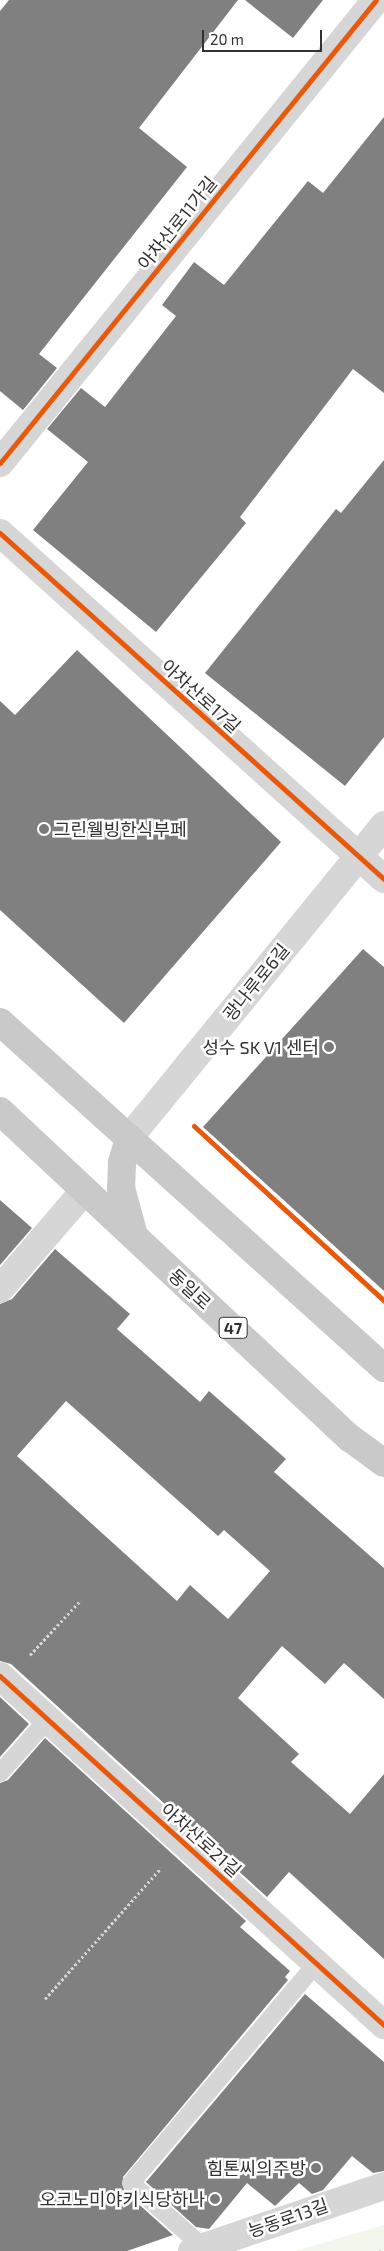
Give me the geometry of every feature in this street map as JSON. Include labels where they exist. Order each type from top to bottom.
[{"type":"main road","points":[[0,1022],[384,1368]]},
{"type":"main road","name":"동일로","points":[[0,1110],[350,1438],[384,1463]]},
{"type":"main road","points":[[128,1138],[122,1163],[121,1188],[134,1236]]},
{"type":"street","name":"아차산로11가길","points":[[0,463],[376,0]]},
{"type":"street","name":"아차산로17길","points":[[0,533],[384,879]]},
{"type":"street","name":"광나루로6길","points":[[128,1138],[384,825]]},
{"type":"street","points":[[0,1289],[85,1190]]},
{"type":"street","name":"아차산로21길","points":[[3,1679],[384,2025]]},
{"type":"street","name":"능동로13길","points":[[197,2249],[384,2186]]},
{"type":"lane","points":[[0,1773],[48,1719]]},
{"type":"lane","points":[[197,2249],[131,2183],[316,1964]]},
{"type":"path","points":[[3,1679],[81,1600]]},
{"type":"path","points":[[46,1999],[183,1842]]},
{"type":"path","points":[[379,2251],[384,2250]]},
{"type":"shaded area","points":[[384,2225],[384,2251],[295,2251]]},
{"type":"building","points":[[9,0],[238,0],[139,128],[187,167],[39,354],[57,368],[23,410],[0,391],[0,11]]},
{"type":"building","points":[[245,0],[323,0],[293,38]]},
{"type":"building","points":[[384,117],[384,393],[353,369],[240,517],[246,523],[156,632],[33,530],[88,462],[47,429],[81,388],[105,407],[176,316],[162,305],[194,262],[224,285],[308,181],[323,193]]},
{"type":"building","points":[[384,460],[384,737],[345,786],[205,673],[336,509],[341,513]]},
{"type":"building","points":[[77,650],[281,842],[124,1023],[0,910],[0,701],[15,715]]},
{"type":"building","name":"성수 SK V1 센터","points":[[363,949],[384,967],[384,1291],[203,1127]]},
{"type":"building","points":[[0,1200],[32,1228],[0,1265]]},
{"type":"building","points":[[55,1249],[130,1314],[117,1329],[200,1402],[209,1391],[286,1459],[274,1472],[384,1568],[384,1699],[344,1663],[325,1684],[282,1646],[238,1698],[299,1754],[291,1762],[350,1814],[384,1774],[384,1959],[289,1872],[267,1897],[11,1664],[0,1661],[0,1304],[12,1299]],"holes":[[[66,1401],[218,1536],[224,1530],[270,1571],[228,1619],[190,1585],[177,1601],[17,1456]]]},
{"type":"building","points":[[0,1697],[29,1724],[0,1757]]},
{"type":"building","points":[[45,1738],[246,1921],[240,1927],[290,1971],[285,1977],[288,1980],[123,2177],[124,2191],[173,2235],[127,2251],[0,2251],[0,1783],[8,1780]]},
{"type":"building","points":[[305,1994],[384,2062],[384,2171],[373,2173],[352,2156],[323,2190],[312,2194],[299,2183],[275,2206],[247,2183],[209,2229],[196,2227],[146,2182]]},
{"type":"cycle path","points":[[0,463],[376,0]]},
{"type":"cycle path","points":[[0,533],[384,879]]},
{"type":"cycle path","points":[[194,1126],[384,1301]]},
{"type":"cycle path","points":[[0,1676],[384,2025]]},
{"type":"place","name":"그린웰빙한식부페","points":[[44,829]]},
{"type":"place","name":"성수 SK V1 센터","points":[[329,1047]]},
{"type":"place","name":"힘톤씨의주방","points":[[316,2168]]},
{"type":"place","name":"오코노미야키식당하나","points":[[215,2199]]}]
